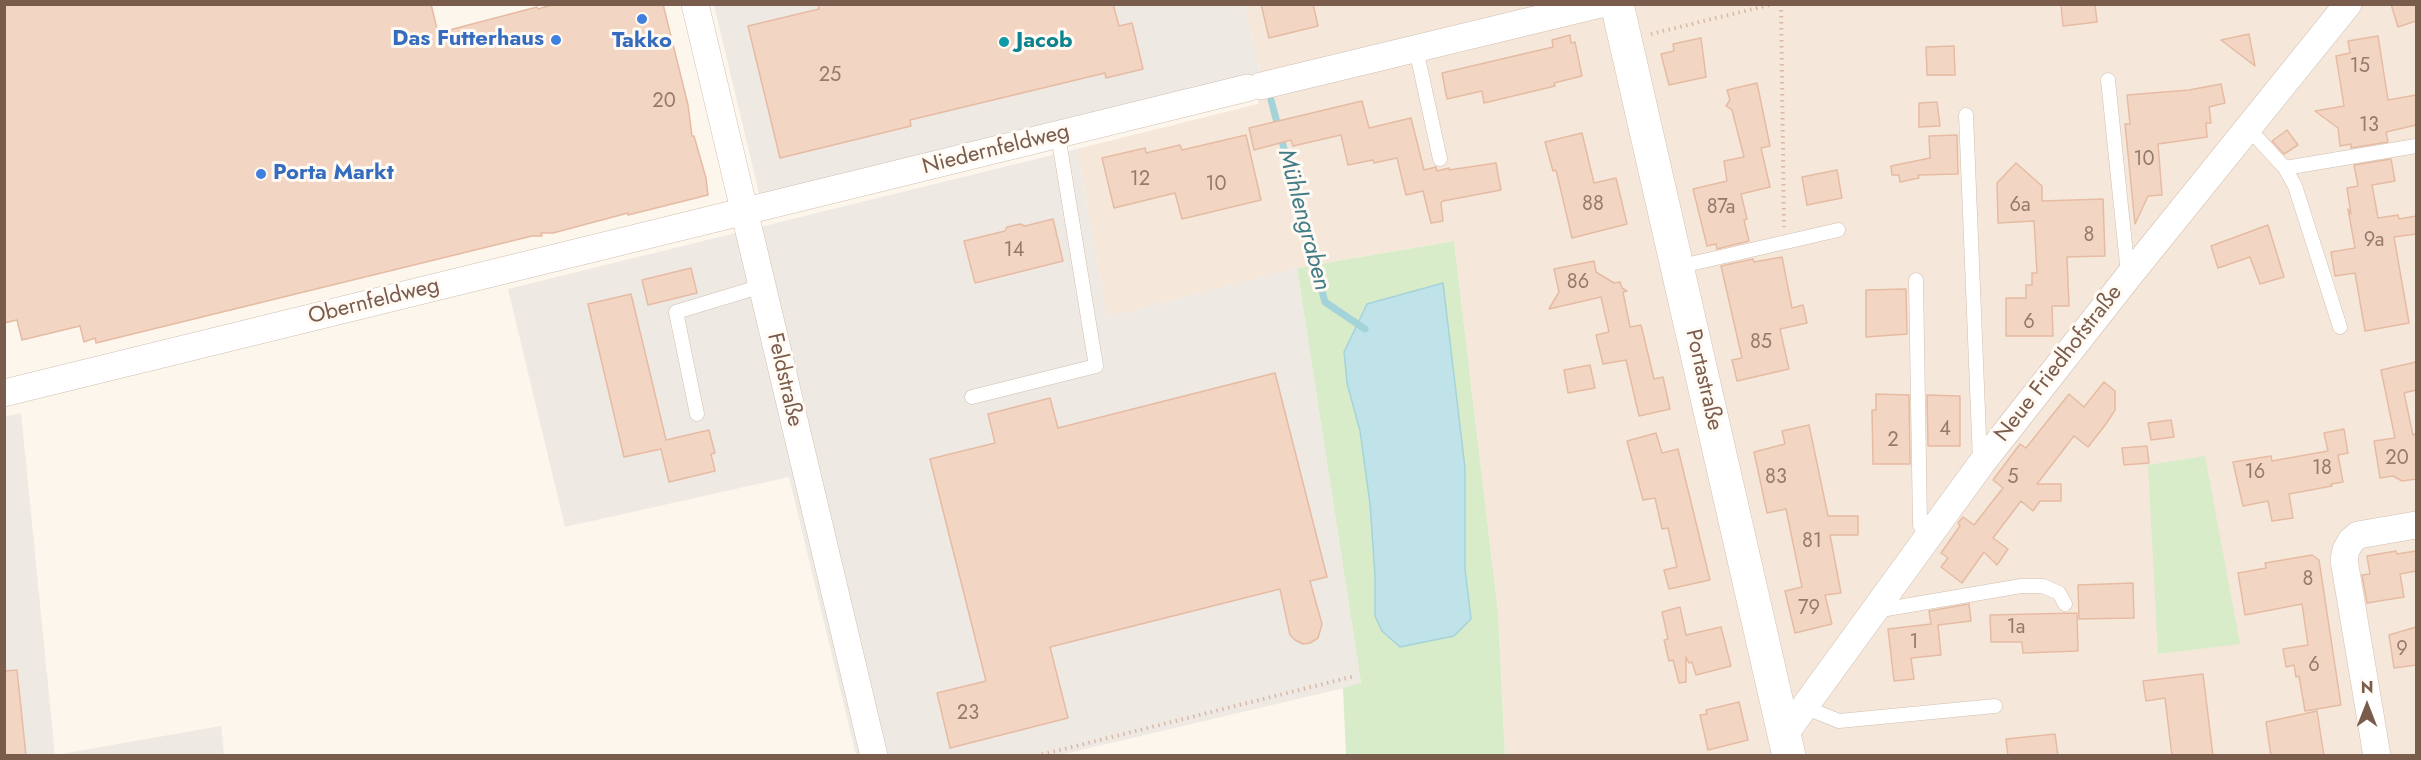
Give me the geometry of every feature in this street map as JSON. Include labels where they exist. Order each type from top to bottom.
[{"type":"main road","name":"Portastraße","points":[[1617,4],[1786,745]]},
{"type":"street","name":"Feldstraße","points":[[695,4],[874,756]]},
{"type":"street","name":"Niedernfeldweg","points":[[744,212],[1601,4]]},
{"type":"street","name":"Neue Friedhofstraße","points":[[1786,745],[1804,706],[1981,464],[2348,4]]},
{"type":"street","name":"Obernfeldweg","points":[[4,393],[744,212]]},
{"type":"street","points":[[2377,756],[2344,560],[2351,541],[2358,535],[2416,525]]},
{"type":"lane","points":[[1416,49],[1440,159]]},
{"type":"lane","points":[[2108,81],[2128,277]]},
{"type":"lane","points":[[1966,115],[1981,464]]},
{"type":"lane","points":[[2248,128],[2285,168],[2295,186],[2340,327]]},
{"type":"lane","points":[[972,397],[1096,366],[1058,135]]},
{"type":"lane","points":[[2285,168],[2416,146]]},
{"type":"lane","points":[[1677,267],[1838,230]]},
{"type":"lane","points":[[1916,280],[1920,525],[1927,538]]},
{"type":"lane","points":[[697,414],[676,312],[762,286]]},
{"type":"lane","points":[[1873,612],[2021,586],[2043,586],[2059,593],[2065,604]]},
{"type":"lane","points":[[1804,706],[1839,721],[1995,706]]},
{"type":"path","points":[[1624,41],[1773,4]]},
{"type":"path","points":[[1781,4],[1784,242]]},
{"type":"path","points":[[1036,756],[1355,676]]},
{"type":"shaded area","points":[[714,5],[1245,5],[1261,76],[762,206]]},
{"type":"shaded area","points":[[1245,5],[2416,5],[2416,755],[1505,755],[1498,612],[1454,241],[1297,268],[1107,317],[1077,149],[1258,104],[1261,76]]},
{"type":"shaded area","points":[[1077,149],[1107,317],[1297,268],[1361,684],[1060,755],[856,755],[789,477],[565,527],[508,289]]},
{"type":"shaded area","points":[[21,413],[55,755],[5,755],[4,417]]},
{"type":"shaded area","points":[[221,726],[224,755],[55,755]]},
{"type":"green space","points":[[1454,241],[1498,612],[1505,755],[1346,755],[1343,688],[1361,683],[1297,268]],"holes":[[[1443,283],[1465,468],[1465,569],[1471,619],[1454,636],[1400,647],[1382,631],[1375,616],[1375,575],[1370,504],[1360,431],[1347,383],[1358,323],[1367,304]]]},
{"type":"green space","points":[[2205,456],[2240,644],[2158,654],[2148,465]]},
{"type":"water","points":[[1443,283],[1465,468],[1465,569],[1471,619],[1454,636],[1400,647],[1382,631],[1375,616],[1375,575],[1370,504],[1360,431],[1347,383],[1344,352],[1367,304]]},
{"type":"building","name":"Porta Markt","points":[[4,4],[431,4],[438,33],[555,4],[663,4],[688,105],[692,136],[694,136],[706,178],[708,195],[553,233],[541,233],[542,236],[532,236],[96,343],[95,338],[84,342],[80,326],[22,340],[17,320],[4,323]]},
{"type":"building","points":[[818,4],[1113,4],[1119,26],[1132,23],[1143,69],[1106,78],[1105,73],[910,120],[911,126],[780,158],[748,26],[819,9]]},
{"type":"building","points":[[1261,4],[1313,4],[1318,26],[1269,38]]},
{"type":"building","points":[[2061,4],[2095,4],[2097,22],[2063,26]]},
{"type":"building","points":[[2391,4],[2416,4],[2416,21],[2398,27]]},
{"type":"building","points":[[2249,34],[2255,66],[2221,40]]},
{"type":"building","points":[[1570,35],[1571,43],[1575,42],[1582,76],[1554,83],[1555,86],[1484,103],[1482,91],[1447,99],[1442,73],[1553,47],[1552,40]]},
{"type":"building","points":[[2378,36],[2388,100],[2416,95],[2416,125],[2386,132],[2388,142],[2351,148],[2351,144],[2340,146],[2338,128],[2315,111],[2344,106],[2336,56],[2350,53],[2348,41]]},
{"type":"building","points":[[1701,38],[1706,77],[1669,85],[1661,54],[1674,51],[1673,44]]},
{"type":"building","points":[[1954,46],[1955,75],[1927,75],[1926,47]]},
{"type":"building","points":[[1757,83],[1770,146],[1761,148],[1770,187],[1741,194],[1749,241],[1717,249],[1716,244],[1707,246],[1693,189],[1727,181],[1724,161],[1744,157],[1732,110],[1726,106],[1730,100],[1727,90]]},
{"type":"building","points":[[2221,84],[2225,103],[2209,107],[2211,123],[2206,123],[2207,137],[2158,144],[2162,195],[2148,196],[2135,224],[2125,124],[2130,124],[2127,95],[2189,90]]},
{"type":"building","points":[[1362,101],[1369,128],[1411,118],[1424,170],[1436,167],[1437,171],[1449,168],[1449,170],[1496,163],[1501,190],[1443,201],[1441,203],[1443,221],[1431,223],[1423,191],[1406,195],[1397,158],[1348,165],[1341,135],[1293,146],[1291,140],[1254,150],[1249,128]]},
{"type":"building","points":[[1937,102],[1940,126],[1919,127],[1919,103]]},
{"type":"building","points":[[2287,130],[2298,145],[2284,154],[2272,141]]},
{"type":"building","points":[[1582,133],[1594,183],[1616,178],[1627,224],[1572,238],[1556,170],[1553,171],[1545,142]]},
{"type":"building","points":[[1246,135],[1261,200],[1182,219],[1175,193],[1114,208],[1102,158],[1145,148],[1146,153],[1180,145],[1182,150]]},
{"type":"building","points":[[1957,135],[1958,174],[1918,175],[1919,178],[1900,182],[1899,175],[1892,175],[1891,166],[1930,158],[1929,136]]},
{"type":"building","points":[[2391,159],[2395,181],[2372,185],[2378,218],[2398,215],[2399,219],[2416,216],[2416,234],[2394,237],[2409,323],[2365,331],[2355,273],[2335,276],[2331,252],[2355,248],[2347,188],[2358,186],[2354,165]]},
{"type":"building","points":[[2016,163],[2042,186],[2042,201],[2103,199],[2105,256],[2067,257],[2069,306],[2052,306],[2053,336],[2006,336],[2006,298],[2026,298],[2026,285],[2032,285],[2032,273],[2037,273],[2034,221],[1998,223],[1997,183]]},
{"type":"building","points":[[1837,170],[1842,198],[1807,205],[1802,177]]},
{"type":"building","points":[[1053,219],[1063,261],[975,283],[964,241],[1005,231],[1007,227],[1020,224],[1025,226]]},
{"type":"building","points":[[2268,225],[2284,277],[2260,284],[2250,257],[2218,268],[2211,246]]},
{"type":"building","points":[[1782,257],[1792,308],[1803,305],[1807,323],[1780,329],[1789,369],[1737,381],[1732,360],[1742,358],[1721,266],[1753,259],[1754,262]]},
{"type":"building","points":[[1594,261],[1596,272],[1614,283],[1620,282],[1622,288],[1627,291],[1623,292],[1630,327],[1641,325],[1654,379],[1663,377],[1670,409],[1639,416],[1626,360],[1603,364],[1596,335],[1609,332],[1601,297],[1549,309],[1559,292],[1554,269]]},
{"type":"building","points":[[691,268],[697,293],[648,305],[642,280]]},
{"type":"building","points":[[1906,289],[1907,334],[1866,337],[1866,290]]},
{"type":"building","points":[[631,294],[666,440],[709,430],[715,453],[711,454],[715,471],[669,482],[661,449],[624,457],[588,304]]},
{"type":"building","points":[[2416,362],[2416,390],[2404,393],[2413,435],[2416,434],[2416,479],[2402,481],[2393,476],[2380,478],[2374,441],[2395,438],[2381,370]]},
{"type":"building","points":[[1590,365],[1595,388],[1568,393],[1564,370]]},
{"type":"building","points":[[1275,373],[1327,577],[1310,581],[1322,624],[1318,638],[1303,644],[1290,635],[1280,589],[1050,647],[1068,718],[950,748],[937,693],[986,681],[930,459],[995,443],[988,414],[1050,398],[1058,428]]},
{"type":"building","points":[[2104,382],[2115,391],[2115,410],[2106,424],[2088,447],[2074,436],[2037,484],[2061,484],[2061,501],[2040,501],[2033,511],[2021,501],[1993,538],[2008,549],[1997,565],[1984,552],[1962,583],[1941,567],[1948,558],[1941,553],[1960,526],[1958,523],[1963,517],[1974,525],[2003,488],[1993,480],[2020,444],[2026,448],[2069,394],[2084,407]]},
{"type":"building","points":[[1876,394],[1909,395],[1910,464],[1873,464],[1872,410],[1876,410]]},
{"type":"building","points":[[1927,395],[1960,396],[1960,446],[1928,446]]},
{"type":"building","points":[[2171,420],[2174,437],[2151,440],[2148,423]]},
{"type":"building","points":[[1809,425],[1828,516],[1858,516],[1858,535],[1830,535],[1841,593],[1825,595],[1832,624],[1795,633],[1785,591],[1802,587],[1786,509],[1767,513],[1754,452],[1785,444],[1782,431]]},
{"type":"building","points":[[2344,429],[2348,453],[2338,455],[2343,482],[2289,494],[2293,518],[2272,521],[2268,501],[2243,506],[2233,462],[2271,456],[2272,461],[2328,451],[2324,433]]},
{"type":"building","points":[[1656,433],[1662,453],[1678,449],[1710,580],[1669,589],[1664,570],[1677,567],[1668,528],[1662,529],[1655,498],[1643,500],[1627,441]]},
{"type":"building","points":[[2147,446],[2149,463],[2124,465],[2122,448]]},
{"type":"building","points":[[2396,551],[2397,554],[2416,551],[2416,571],[2400,574],[2404,597],[2367,603],[2362,575],[2370,574],[2367,556]]},
{"type":"building","points":[[2312,555],[2319,560],[2341,705],[2305,711],[2299,676],[2296,677],[2294,665],[2286,667],[2283,649],[2308,645],[2302,604],[2245,615],[2238,573],[2266,568],[2265,563]]},
{"type":"building","points":[[2133,583],[2134,618],[2079,619],[2078,585]]},
{"type":"building","points":[[1969,604],[1971,621],[1938,625],[1941,655],[1911,658],[1914,679],[1894,681],[1888,629],[1931,624],[1929,611]]},
{"type":"building","points":[[1680,607],[1686,635],[1721,627],[1731,666],[1696,675],[1692,662],[1689,663],[1686,657],[1686,682],[1679,683],[1673,660],[1669,661],[1664,640],[1668,639],[1662,612]]},
{"type":"building","points":[[2077,613],[2078,651],[2023,653],[2022,642],[1991,642],[1990,615]]},
{"type":"building","points":[[2416,627],[2416,665],[2394,668],[2389,635]]},
{"type":"building","points":[[17,670],[26,756],[4,756],[4,671]]},
{"type":"building","points":[[2203,674],[2213,756],[2172,756],[2165,698],[2146,701],[2143,681]]},
{"type":"building","points":[[1739,702],[1748,740],[1708,750],[1700,715],[1707,714],[1706,710]]},
{"type":"building","points":[[2317,711],[2324,756],[2271,756],[2266,722]]},
{"type":"building","points":[[2055,734],[2058,756],[2008,756],[2006,739]]},
{"type":"waterway","name":"Mühlengraben","points":[[1271,100],[1325,302],[1365,329]]},
{"type":"place","name":"Takko","points":[[642,19]]},
{"type":"place","name":"Das Futterhaus","points":[[556,40]]},
{"type":"place","name":"Jacob","points":[[1004,42]]},
{"type":"place","name":"Porta Markt","points":[[261,174]]}]
